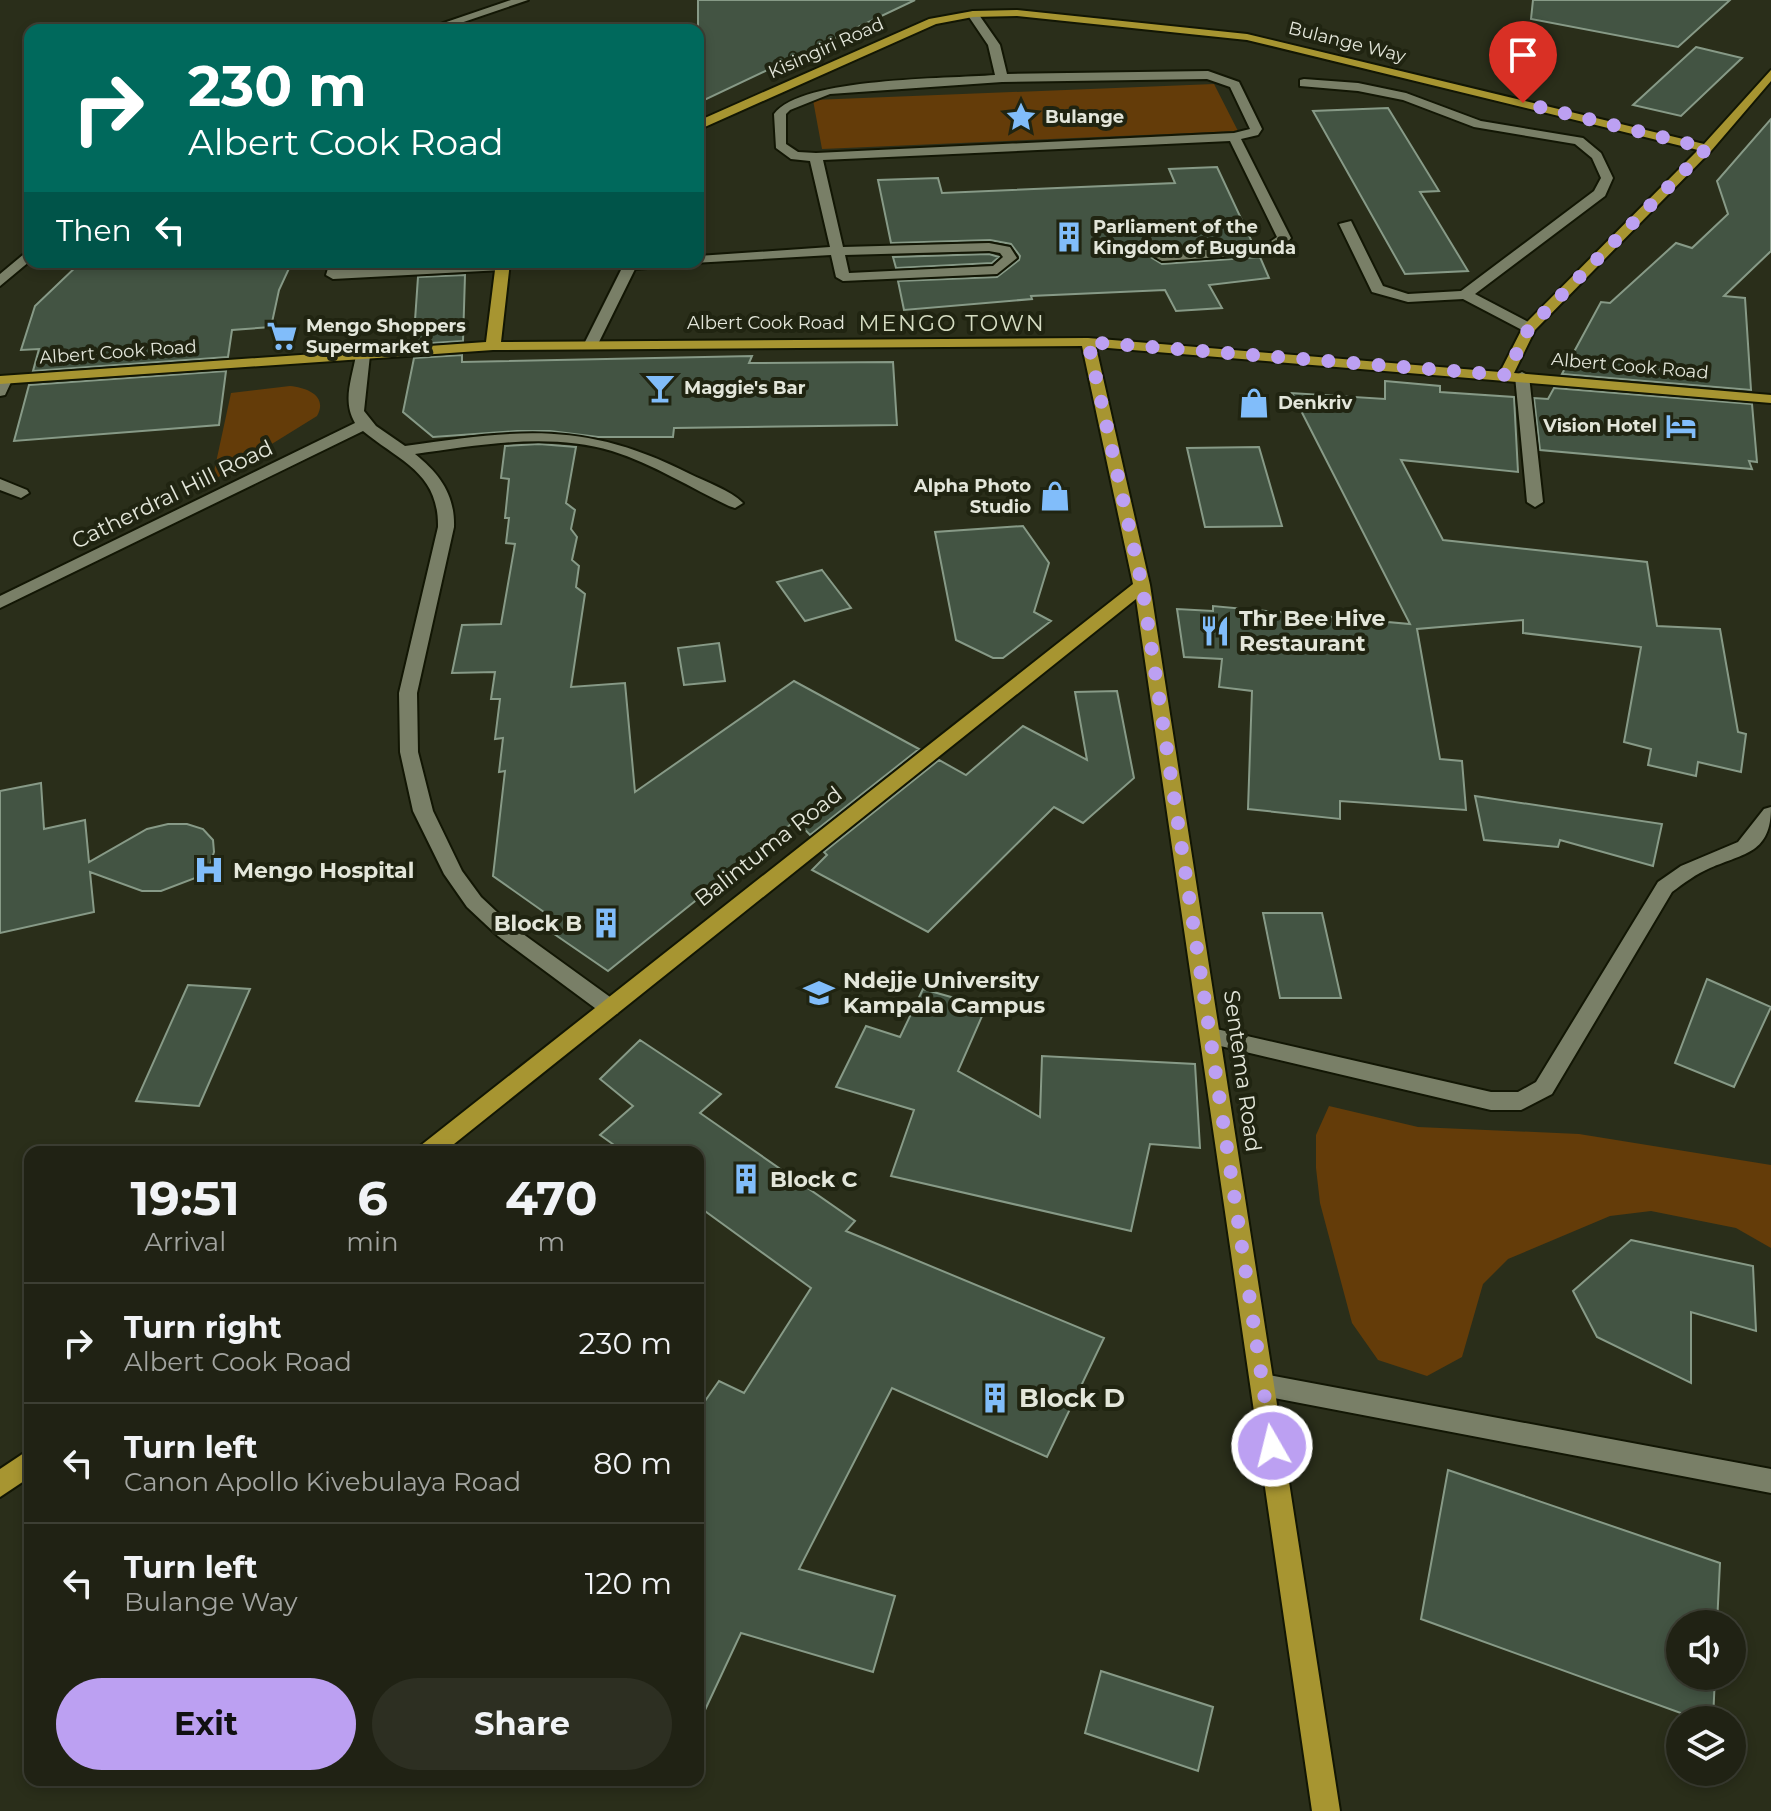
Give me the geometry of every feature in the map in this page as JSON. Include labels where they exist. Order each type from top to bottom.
[{"type":"main road","points":[[970,0],[973,14]]},
{"type":"main road","name":"Bulange Way","points":[[973,14],[1017,13],[1247,37],[1707,148]]},
{"type":"main road","name":"Kisingiri Road","points":[[704,123],[910,30],[933,21],[973,14]]},
{"type":"main road","points":[[1514,376],[1529,328],[1707,148],[1771,74]]},
{"type":"main road","points":[[493,346],[502,268]]},
{"type":"main road","name":"Albert Cook Road","points":[[2,384],[493,346],[1088,342],[1771,399]]},
{"type":"main road","name":"Sentema Road","points":[[1088,342],[1142,585],[1326,1811]]},
{"type":"main road","name":"Balintuma Road","points":[[436,1146],[1142,585]]},
{"type":"main road","points":[[0,1485],[24,1466]]},
{"type":"street","points":[[448,24],[522,0]]},
{"type":"street","points":[[973,14],[994,45],[1002,78]]},
{"type":"street","points":[[1197,74],[1235,85],[1256,129],[1251,134],[1234,137],[795,156],[780,145],[780,114],[786,107],[828,91],[1002,78],[1197,74]]},
{"type":"street","points":[[1304,83],[1358,87],[1406,97],[1478,124],[1579,141],[1597,156],[1607,178],[1600,193],[1465,295]]},
{"type":"street","points":[[1162,257],[1265,250],[1275,247],[1284,238],[1234,137]]},
{"type":"street","points":[[704,260],[835,251],[989,247],[1005,250],[1010,258],[997,270],[843,277],[835,251],[816,157]]},
{"type":"street","points":[[1346,224],[1377,289],[1385,294],[1397,297],[1465,295],[1529,328]]},
{"type":"street","points":[[0,282],[24,259]]},
{"type":"street","points":[[335,268],[333,275],[441,268]]},
{"type":"street","points":[[591,344],[629,268]]},
{"type":"street","points":[[363,355],[356,410],[363,425],[405,451],[433,478],[445,502],[446,527],[408,693],[409,752],[423,811],[454,874],[474,902],[505,931],[610,1008]]},
{"type":"street","points":[[1514,376],[1535,502]]},
{"type":"street","name":"Catherdral Hill Road","points":[[0,603],[363,425]]},
{"type":"street","points":[[405,451],[488,440],[563,437],[614,447],[735,503]]},
{"type":"street","points":[[0,484],[21,493]]},
{"type":"street","points":[[1212,1036],[1491,1101],[1521,1101],[1544,1088],[1665,887],[1692,868],[1733,855],[1759,836],[1771,814]]},
{"type":"street","points":[[1263,1385],[1771,1481]]},
{"type":"shaded area","points":[[1214,84],[1238,131],[822,149],[813,100]]},
{"type":"shaded area","points":[[290,386],[309,391],[318,398],[320,409],[317,416],[212,481],[231,393]]},
{"type":"shaded area","points":[[1329,1106],[1418,1127],[1579,1134],[1771,1165],[1771,1248],[1736,1228],[1651,1211],[1610,1216],[1508,1259],[1483,1284],[1462,1357],[1427,1376],[1378,1360],[1352,1323],[1320,1203],[1316,1168],[1316,1135]]},
{"type":"building","points":[[698,0],[915,0],[704,100],[704,24],[698,24]]},
{"type":"building","points":[[1533,0],[1730,0],[1678,47],[1531,19]]},
{"type":"building","points":[[1696,47],[1742,58],[1681,116],[1633,105]]},
{"type":"building","points":[[1388,108],[1439,191],[1420,192],[1468,271],[1405,274],[1313,111]]},
{"type":"building","points":[[1771,119],[1771,251],[1724,296],[1745,298],[1751,390],[1562,374],[1601,302],[1610,303],[1676,243],[1692,248],[1728,214],[1717,181]]},
{"type":"building","name":"Parliament of the Kingdom of Bugunda","points":[[1217,167],[1253,244],[1162,250],[1152,258],[1162,264],[1260,257],[1269,278],[1209,285],[1222,308],[1176,311],[1165,290],[1031,296],[1032,299],[904,310],[898,281],[997,277],[1020,256],[1011,244],[990,240],[891,243],[878,180],[938,178],[942,193],[1175,183],[1169,169]]},
{"type":"building","points":[[989,254],[999,257],[992,263],[896,268],[893,257]]},
{"type":"building","points":[[75,268],[289,268],[279,290],[271,327],[232,330],[228,357],[33,371],[39,349],[21,350],[35,306]]},
{"type":"building","points":[[465,275],[463,341],[417,344],[419,335],[414,335],[418,277]]},
{"type":"building","points":[[462,355],[462,362],[752,356],[749,363],[893,362],[897,425],[674,428],[673,437],[598,437],[550,431],[517,431],[433,437],[403,412],[414,358]]},
{"type":"building","points":[[226,371],[219,425],[14,441],[29,385]]},
{"type":"building","points":[[1385,381],[1440,386],[1440,392],[1514,397],[1518,472],[1401,460],[1443,540],[1647,562],[1657,626],[1720,629],[1738,732],[1746,734],[1741,772],[1698,762],[1696,776],[1648,765],[1651,749],[1624,742],[1641,647],[1523,633],[1523,620],[1417,629],[1440,759],[1462,761],[1466,810],[1340,801],[1340,819],[1248,809],[1252,691],[1219,687],[1222,659],[1184,657],[1177,609],[1213,611],[1213,606],[1410,624],[1292,393],[1385,399]]},
{"type":"building","points":[[1554,388],[1752,404],[1757,462],[1749,461],[1752,469],[1540,450],[1534,398],[1548,399]]},
{"type":"building","points":[[539,444],[576,447],[566,503],[575,510],[571,529],[577,537],[572,560],[579,566],[576,587],[585,594],[571,687],[625,683],[635,792],[794,681],[919,749],[810,835],[796,820],[608,971],[541,925],[551,917],[493,876],[505,771],[499,772],[503,738],[495,739],[500,699],[491,699],[495,672],[452,673],[462,625],[501,624],[515,544],[506,543],[509,479],[501,478],[505,446]]},
{"type":"building","points":[[1259,447],[1282,526],[1205,527],[1187,448]]},
{"type":"building","points":[[1023,526],[1049,563],[1034,612],[1051,621],[1003,658],[993,658],[956,640],[935,532]]},
{"type":"building","points":[[822,570],[851,608],[805,621],[777,582]]},
{"type":"building","points":[[719,643],[725,681],[684,685],[678,648]]},
{"type":"building","points":[[1117,691],[1134,778],[1083,823],[1054,807],[928,932],[812,870],[827,855],[824,852],[939,760],[966,775],[1023,726],[1087,760],[1075,692]]},
{"type":"building","points":[[41,783],[44,829],[85,820],[89,862],[147,829],[187,824],[203,829],[213,840],[214,852],[210,865],[198,877],[161,891],[142,891],[90,872],[94,912],[0,933],[0,791]]},
{"type":"building","points":[[1475,796],[1662,824],[1653,866],[1560,840],[1558,847],[1484,840]]},
{"type":"building","points":[[1263,913],[1322,913],[1341,998],[1280,998]]},
{"type":"building","points":[[1707,979],[1771,1007],[1734,1087],[1675,1063]]},
{"type":"building","points":[[188,985],[250,989],[199,1106],[136,1101]]},
{"type":"building","points":[[923,989],[986,1007],[958,1071],[1040,1117],[1042,1056],[1195,1064],[1200,1148],[1150,1144],[1131,1231],[891,1176],[914,1110],[836,1087],[866,1026],[900,1037]]},
{"type":"building","points":[[640,1040],[721,1094],[700,1113],[855,1221],[846,1231],[1104,1338],[1047,1457],[892,1388],[799,1569],[895,1596],[873,1672],[741,1633],[704,1712],[704,1402],[719,1381],[744,1393],[811,1288],[704,1210],[704,1146],[616,1146],[600,1135],[633,1106],[600,1079]]},
{"type":"building","points":[[1631,1240],[1753,1266],[1756,1331],[1691,1312],[1691,1383],[1597,1337],[1573,1291]]},
{"type":"building","points":[[1448,1470],[1720,1563],[1718,1610],[1666,1610],[1666,1690],[1714,1690],[1714,1706],[1666,1708],[1421,1619]]},
{"type":"building","points":[[1101,1671],[1213,1707],[1198,1771],[1085,1733]]},
{"type":"place","name":"Bulange","points":[[1021,117]]},
{"type":"place","name":"Parliament of the Kingdom of Bugunda","points":[[1069,237]]},
{"type":"place","name":"Mengo Shoppers Supermarket","points":[[282,336]]},
{"type":"place","name":"Maggie's Bar","points":[[660,388]]},
{"type":"place","name":"Denkriv","points":[[1254,403]]},
{"type":"place","name":"Vision Hotel","points":[[1681,426]]},
{"type":"place","name":"Alpha Photo Studio","points":[[1055,496]]},
{"type":"place","name":"Thr Bee Hive Restaurant","points":[[1215,631]]},
{"type":"place","name":"Mengo Hospital","points":[[209,870]]},
{"type":"place","name":"Block B","points":[[606,923]]},
{"type":"place","name":"Ndejje University Kampala Campus","points":[[819,993]]},
{"type":"place","name":"Block C","points":[[746,1179]]},
{"type":"place","name":"Block D","points":[[995,1398]]},
{"type":"district","name":"MENGO TOWN","points":[[952,323]]},
{"type":"route","points":[[1272,1446],[1142,585],[1088,342],[1506,375],[1529,328],[1707,148],[1523,103]]}]
